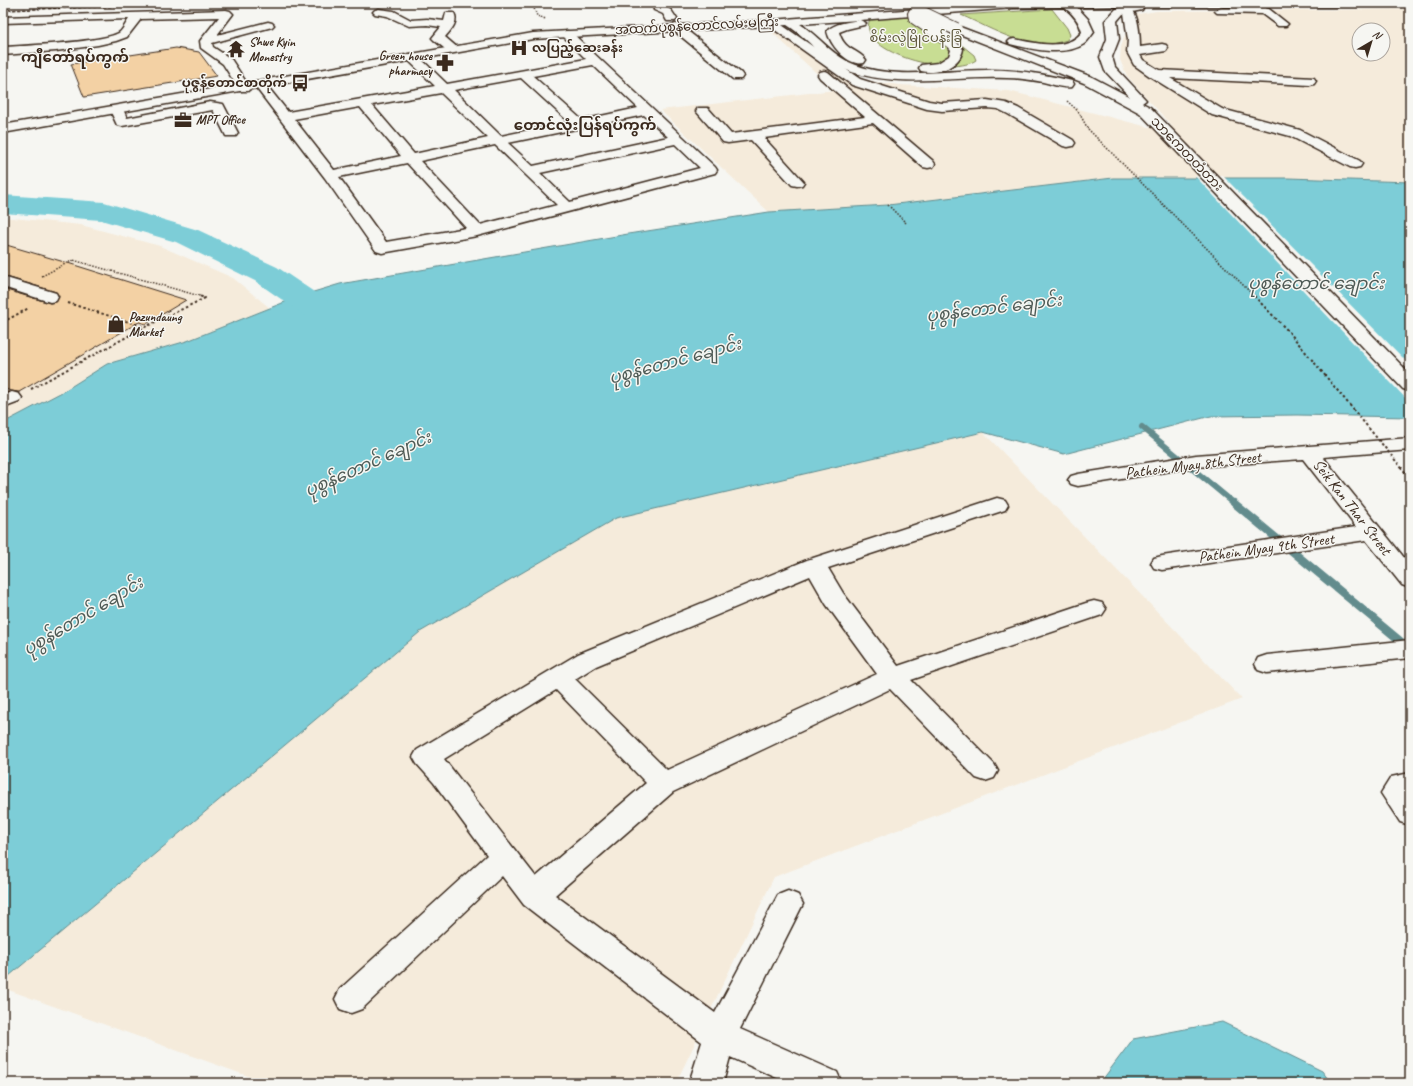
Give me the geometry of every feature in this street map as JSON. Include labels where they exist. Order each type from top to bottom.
[{"type":"street","points":[[658,3],[658,8],[667,12],[674,23],[737,76]]},
{"type":"street","name":"သာကေတတံတား","points":[[908,3],[917,10],[956,29],[1088,80],[1145,110],[1410,385]]},
{"type":"street","points":[[956,29],[983,33],[1031,45],[1046,47],[1070,46],[1079,43],[1088,32],[1081,17],[1066,3]]},
{"type":"street","name":"အထက်ပုစွန်တောင်လမ်းမကြီး","points":[[3,129],[244,88],[452,49],[533,36],[674,23],[767,19],[787,16],[882,15],[961,8],[1066,3],[1177,4]]},
{"type":"street","points":[[1087,3],[1111,21]]},
{"type":"street","points":[[1145,110],[1133,91],[1110,68],[1106,57],[1113,39],[1111,21],[1116,13],[1126,9],[1177,4],[1217,7],[1261,7],[1302,3],[1402,3]]},
{"type":"street","points":[[1217,7],[1235,24]]},
{"type":"street","points":[[1261,7],[1282,24]]},
{"type":"street","points":[[787,16],[821,8]]},
{"type":"street","points":[[1126,9],[1130,13],[1133,31],[1133,52],[1138,62],[1155,74],[1217,112],[1295,133],[1355,164]]},
{"type":"street","points":[[882,15],[868,21],[844,26],[833,31],[834,38],[848,54],[873,65],[903,68],[927,68],[948,63],[954,58],[957,53],[957,49],[949,41],[915,18],[914,14],[917,10]]},
{"type":"street","points":[[379,12],[390,13],[409,23],[450,19],[438,38],[452,49]]},
{"type":"street","points":[[3,20],[226,13],[227,14],[206,41],[207,48],[227,62],[244,88]]},
{"type":"street","points":[[3,51],[98,42],[112,39],[123,35],[138,15]]},
{"type":"street","points":[[787,16],[837,62],[861,71],[894,75],[995,73],[1023,75],[1067,84],[1145,110]]},
{"type":"street","points":[[767,19],[876,119],[928,164]]},
{"type":"street","points":[[767,19],[856,82],[927,105],[942,107],[987,104],[1001,106],[1013,111],[1068,143]]},
{"type":"street","points":[[533,36],[602,24],[674,23]]},
{"type":"street","points":[[206,41],[268,25]]},
{"type":"street","points":[[260,85],[330,175],[382,248],[477,231],[566,206],[710,170],[566,34]]},
{"type":"street","points":[[42,48],[50,58]]},
{"type":"street","points":[[1133,52],[1162,48]]},
{"type":"street","points":[[412,57],[566,206]]},
{"type":"street","points":[[286,117],[595,61]]},
{"type":"street","points":[[524,74],[579,124]]},
{"type":"street","points":[[1155,74],[1310,81]]},
{"type":"street","points":[[364,103],[411,159],[477,231]]},
{"type":"street","points":[[117,110],[122,122],[126,122],[210,106],[218,107],[231,133]]},
{"type":"street","points":[[330,175],[648,110]]},
{"type":"street","points":[[703,111],[728,139],[876,119]]},
{"type":"street","points":[[754,135],[797,182]]},
{"type":"street","points":[[530,171],[678,139]]},
{"type":"street","points":[[3,282],[50,297]]},
{"type":"street","name":"Pathein Myay 8th Street","points":[[1078,480],[1196,461],[1410,444]]},
{"type":"street","name":"Seik Kan Thar Street","points":[[1308,452],[1410,580]]},
{"type":"street","points":[[825,1083],[720,1036],[534,896],[443,776],[426,757],[558,676],[587,660],[815,566],[997,504]]},
{"type":"street","name":"Pathein Myay 9th Street","points":[[1162,563],[1371,532]]},
{"type":"street","points":[[815,566],[834,598],[893,677],[985,771]]},
{"type":"street","points":[[534,896],[663,784],[893,677],[1094,609]]},
{"type":"street","points":[[1267,664],[1410,649]]},
{"type":"street","points":[[558,676],[663,784]]},
{"type":"street","points":[[351,999],[504,857]]},
{"type":"street","points":[[706,1083],[720,1036],[788,904]]},
{"type":"path","points":[[1088,129],[1289,332],[1410,478]]},
{"type":"path","points":[[888,205],[906,223]]},
{"type":"path","points":[[6,398],[42,384],[145,327],[205,298],[73,260],[21,288]]},
{"type":"path","points":[[50,297],[145,327]]},
{"type":"shaded area","points":[[1410,9],[1410,182],[1288,178],[1113,178],[888,205],[769,212],[660,110],[835,90],[768,29],[785,31],[860,80],[900,85],[1009,91],[1148,127],[1172,126],[1127,76],[1120,60],[1121,47],[1127,30],[1126,19],[1138,14],[1157,11]]},
{"type":"shaded area","name":"Pazundaung Market","points":[[3,217],[81,225],[160,246],[233,278],[270,308],[187,341],[107,364],[64,391],[3,423]]},
{"type":"shaded area","points":[[983,432],[1242,699],[774,877],[676,1083],[267,1083],[3,988],[3,981],[420,632],[616,518]]},
{"type":"green space","name":"စိမ်းလဲ့မြိုင်ပန်းခြံ","points":[[1052,9],[1067,28],[1070,35],[1067,40],[1040,44],[1026,42],[1000,33],[961,15]]},
{"type":"green space","name":"စိမ်းလဲ့မြိုင်ပန်းခြံ","points":[[923,14],[974,55],[976,60],[964,65],[947,66],[928,64],[908,59],[890,51],[877,42],[869,31],[870,19]]},
{"type":"water","name":"ပုစွန်တောင် ချောင်း","points":[[1113,178],[1288,178],[1410,182],[1410,417],[1297,415],[1211,416],[1064,454],[983,432],[616,518],[420,632],[3,981],[3,423],[64,391],[107,364],[187,341],[300,296],[340,284],[628,234],[769,212],[888,205]]},
{"type":"water","points":[[1222,1022],[1322,1071],[1331,1083],[1100,1083],[1133,1039]]},
{"type":"pier","points":[[1195,176],[1223,176],[1410,365],[1410,403]]},
{"type":"building","points":[[176,48],[199,52],[217,76],[84,97],[71,64]]},
{"type":"building","points":[[3,244],[186,300],[146,324],[139,322],[19,392],[11,391],[3,388],[3,289],[50,303],[56,302],[59,296],[56,292],[3,276]]},
{"type":"waterway","points":[[3,204],[104,211],[187,236],[266,274],[348,330]]},
{"type":"waterway","points":[[1142,427],[1235,504]]},
{"type":"waterway","points":[[1234,503],[1410,649]]},
{"type":"railway","points":[[3,4],[30,3]]},
{"type":"railway","points":[[3,10],[213,3]]},
{"type":"place","name":"လပြည့်ဆေးခန်း","points":[[519,48]]},
{"type":"place","name":"Shwe Kyin Monestry","points":[[236,49]]},
{"type":"place","name":"Green house pharmacy","points":[[445,63]]},
{"type":"place","name":"ပုဇွန်တောင်စာတိုက်","points":[[300,83]]},
{"type":"place","name":"MPT Office","points":[[183,120]]},
{"type":"place","name":"Pazundaung Market","points":[[116,324]]},
{"type":"district","name":"ကျီတော်ရပ်ကွက်","points":[[75,57]]},
{"type":"district","name":"တောင်လုံးပြန်ရပ်ကွက်","points":[[585,125]]}]
